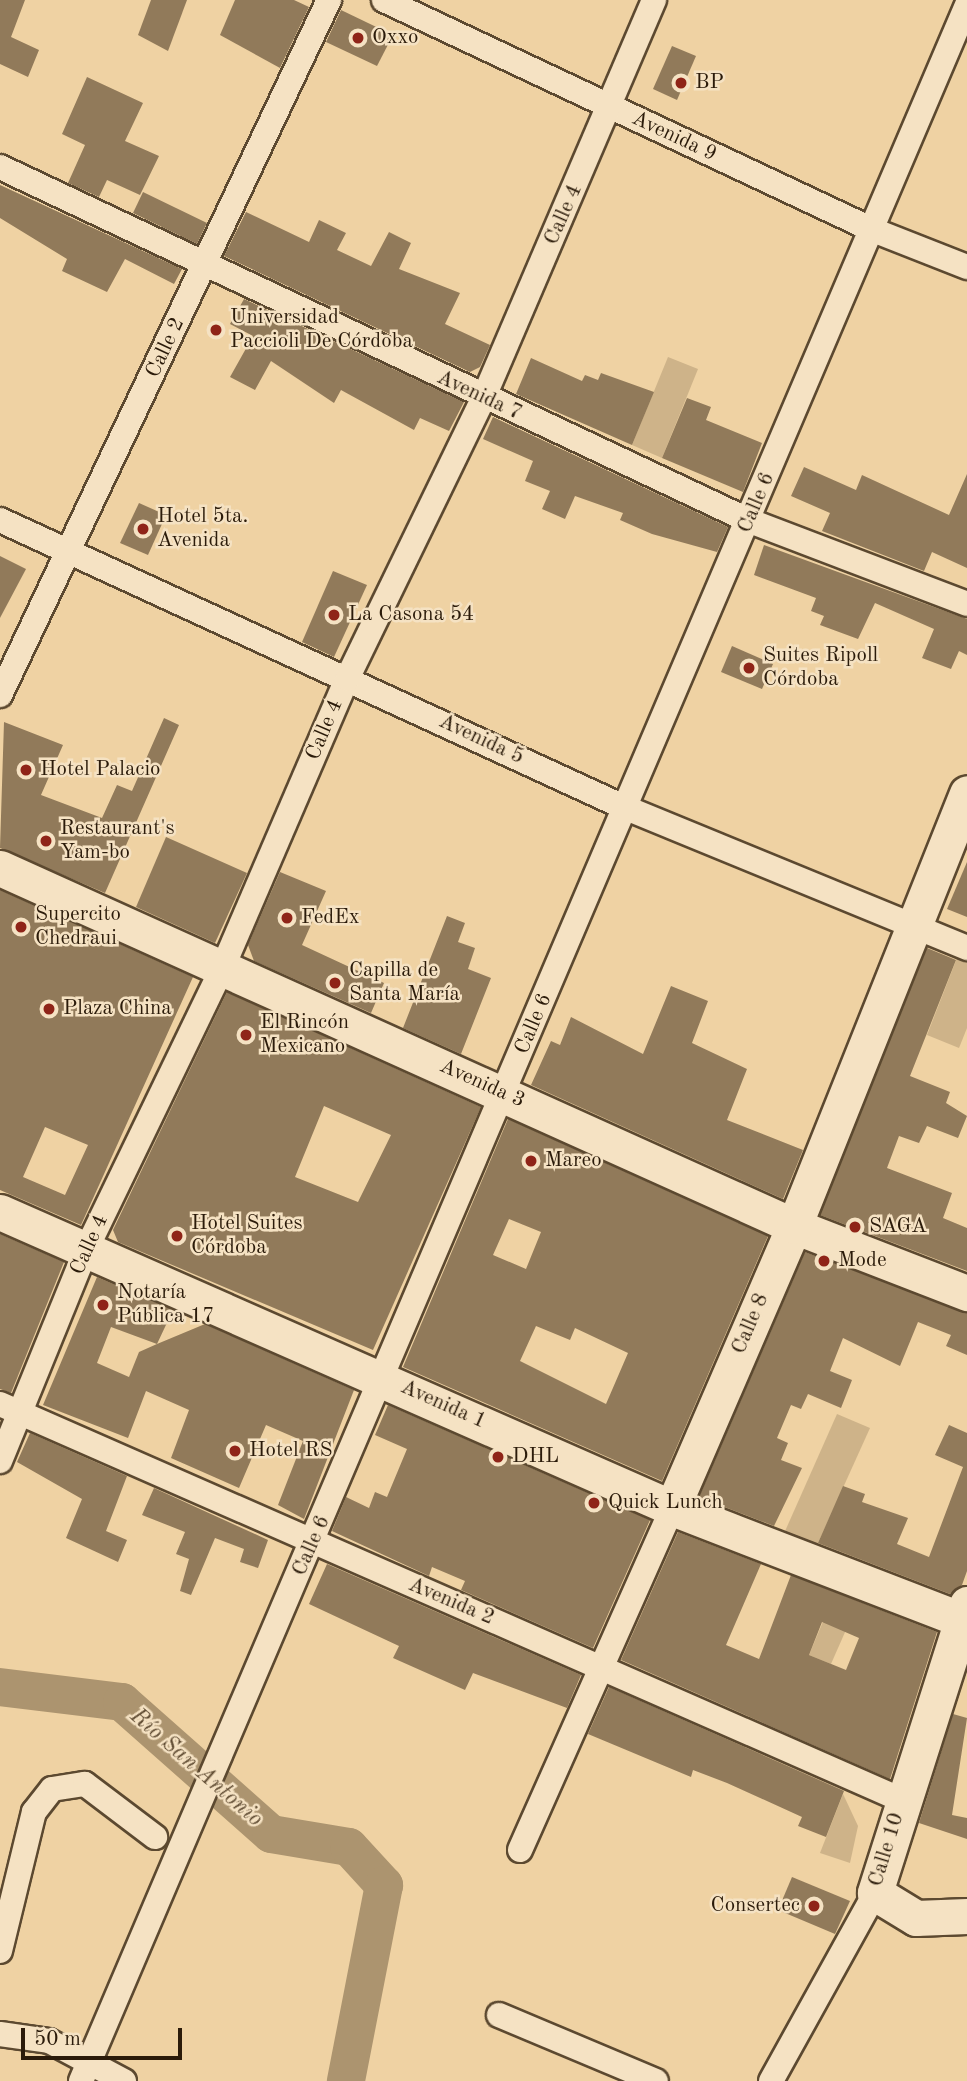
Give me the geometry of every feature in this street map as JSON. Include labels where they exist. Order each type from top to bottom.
[{"type":"main road","name":"Calle 8","points":[[672,1507],[794,1226],[910,927],[967,793]]},
{"type":"main road","name":"Avenida 3","points":[[0,868],[794,1226],[967,1293]]},
{"type":"main road","name":"Avenida 1","points":[[0,1212],[672,1507],[965,1615]]},
{"type":"main road","name":"Calle 10","points":[[875,1893],[902,1800],[965,1615]]},
{"type":"main road","points":[[875,1893],[916,1918],[967,1916]]},
{"type":"street","name":"Calle 2","points":[[0,695],[329,0]]},
{"type":"street","name":"Avenida 9","points":[[384,0],[873,230],[967,267]]},
{"type":"street","name":"Calle 4","points":[[0,1461],[23,1414],[86,1250],[222,968],[347,679],[483,399],[611,108],[654,0]]},
{"type":"street","name":"Calle 6","points":[[86,2070],[385,1379],[967,5]]},
{"type":"street","name":"Avenida 7","points":[[0,167],[483,399],[750,521],[967,604]]},
{"type":"street","name":"Avenida 5","points":[[0,520],[626,808],[910,927],[967,948]]},
{"type":"street","name":"Avenida 2","points":[[0,1404],[902,1800]]},
{"type":"street","name":"Calle 8","points":[[520,1850],[604,1668],[672,1507]]},
{"type":"street","points":[[0,1951],[34,1812],[52,1789],[85,1784],[155,1837]]},
{"type":"street","name":"Calle 10","points":[[771,2081],[875,1893]]},
{"type":"street","points":[[499,2015],[656,2081]]},
{"type":"street","points":[[0,2034],[49,2040],[86,2070],[124,2081]]},
{"type":"shaded area","points":[[668,357],[698,369],[662,458],[632,445]]},
{"type":"shaded area","points":[[957,958],[967,962],[967,1028],[959,1048],[927,1035]]},
{"type":"shaded area","points":[[837,1414],[870,1428],[814,1552],[782,1538]]},
{"type":"shaded area","points":[[837,1588],[860,1598],[831,1664],[809,1655]]},
{"type":"shaded area","points":[[843,1794],[858,1826],[850,1863],[820,1853]]},
{"type":"building","points":[[0,0],[25,0],[11,37],[39,50],[28,77],[0,64]]},
{"type":"building","points":[[151,0],[187,0],[168,51],[138,35]]},
{"type":"building","points":[[235,0],[294,0],[309,7],[280,68],[220,35]]},
{"type":"building","name":"Oxxo","points":[[341,10],[393,35],[377,66],[326,42]]},
{"type":"building","points":[[672,46],[696,56],[677,100],[653,89]]},
{"type":"building","points":[[87,77],[143,103],[125,141],[159,156],[140,195],[107,180],[99,197],[68,183],[85,145],[62,134]]},
{"type":"building","points":[[0,185],[182,269],[174,284],[125,259],[107,292],[62,271],[67,259],[0,218]]},
{"type":"building","points":[[143,192],[207,223],[197,244],[133,213]]},
{"type":"building","points":[[246,212],[309,242],[319,220],[346,233],[337,250],[371,266],[389,232],[411,243],[399,269],[460,293],[445,324],[490,345],[480,367],[470,372],[224,256]]},
{"type":"building","points":[[244,299],[464,402],[449,431],[420,418],[414,430],[341,390],[334,403],[271,361],[255,390],[230,377],[253,336],[230,324]]},
{"type":"building","points":[[531,358],[582,381],[585,375],[598,380],[601,373],[654,392],[632,445],[516,394]]},
{"type":"building","points":[[687,398],[711,407],[706,420],[762,443],[743,492],[662,458]]},
{"type":"building","points":[[493,417],[728,527],[717,552],[652,534],[620,520],[623,513],[575,496],[565,519],[542,509],[550,491],[525,481],[533,461],[483,439]]},
{"type":"building","points":[[804,467],[856,490],[862,475],[949,515],[967,474],[967,568],[932,552],[924,571],[822,531],[830,513],[791,496]]},
{"type":"building","name":"Hotel 5ta. Avenida","points":[[139,503],[166,515],[148,555],[120,543]]},
{"type":"building","points":[[764,545],[967,619],[967,655],[959,651],[951,669],[922,658],[934,629],[875,603],[858,639],[820,625],[824,616],[811,611],[816,598],[754,575]]},
{"type":"building","points":[[0,556],[26,569],[0,618]]},
{"type":"building","name":"La Casona 54","points":[[333,571],[367,585],[334,657],[302,642]]},
{"type":"building","points":[[732,646],[773,664],[762,689],[721,672]]},
{"type":"building","points":[[164,718],[179,725],[105,893],[0,848],[4,722],[63,745],[41,795],[102,818],[117,785],[132,791]]},
{"type":"building","points":[[166,837],[247,873],[215,943],[136,907]]},
{"type":"building","points":[[967,862],[967,917],[947,909]]},
{"type":"building","points":[[280,872],[326,891],[302,945],[384,983],[371,1013],[254,961],[248,945]]},
{"type":"building","points":[[0,890],[193,977],[81,1225],[0,1190]],"holes":[[[45,1127],[88,1145],[65,1195],[23,1177]]]},
{"type":"building","points":[[447,916],[465,923],[458,942],[475,948],[468,969],[491,978],[461,1054],[403,1028]]},
{"type":"building","points":[[927,948],[956,960],[910,1076],[950,1092],[946,1103],[967,1116],[958,1138],[927,1126],[919,1143],[899,1136],[887,1168],[952,1193],[943,1218],[967,1228],[967,1271],[820,1215]]},
{"type":"building","points":[[671,986],[708,1001],[692,1043],[747,1069],[727,1120],[803,1150],[783,1199],[531,1085],[551,1041],[560,1045],[571,1017],[643,1054]]},
{"type":"building","points":[[227,992],[481,1107],[373,1350],[118,1242],[113,1230]],"holes":[[[324,1106],[391,1135],[358,1202],[295,1177]]]},
{"type":"building","points":[[508,1119],[768,1236],[662,1481],[403,1367]],"holes":[[[509,1219],[541,1232],[526,1269],[493,1255]],[[536,1326],[570,1340],[575,1328],[628,1353],[606,1404],[520,1361]]]},
{"type":"building","points":[[0,1234],[64,1262],[11,1393],[0,1389]]},
{"type":"building","points":[[805,1252],[967,1313],[967,1355],[946,1346],[951,1335],[918,1322],[900,1366],[843,1338],[830,1371],[852,1380],[841,1408],[808,1394],[801,1409],[791,1405],[777,1438],[788,1443],[781,1460],[802,1468],[774,1526],[699,1497]]},
{"type":"building","points":[[97,1277],[173,1310],[157,1344],[205,1324],[354,1390],[304,1519],[278,1505],[303,1441],[266,1425],[239,1488],[171,1458],[189,1410],[146,1391],[128,1438],[43,1405]],"holes":[[[111,1327],[157,1344],[139,1352],[129,1377],[97,1363]]]},
{"type":"building","points":[[388,1405],[650,1520],[593,1648],[461,1590],[465,1581],[432,1567],[429,1576],[332,1531],[346,1497],[369,1508],[375,1492],[387,1497],[407,1449],[375,1435]]},
{"type":"building","points":[[949,1425],[967,1433],[967,1571],[962,1585],[950,1594],[818,1543],[843,1486],[865,1494],[862,1502],[908,1518],[897,1544],[929,1557],[963,1467],[935,1455]]},
{"type":"building","points":[[30,1433],[127,1476],[106,1531],[127,1540],[118,1562],[66,1538],[82,1499],[17,1462]]},
{"type":"building","points":[[154,1488],[268,1540],[258,1568],[240,1562],[244,1549],[215,1538],[191,1595],[180,1591],[189,1559],[176,1554],[185,1532],[142,1515]]},
{"type":"building","points":[[678,1532],[761,1564],[726,1645],[759,1659],[791,1575],[937,1632],[890,1779],[621,1660]],"holes":[[[822,1622],[859,1638],[846,1670],[809,1655]]]},
{"type":"building","points":[[327,1564],[581,1675],[567,1708],[473,1673],[465,1690],[393,1658],[399,1646],[309,1604]]},
{"type":"building","points":[[609,1687],[844,1791],[826,1837],[798,1826],[802,1817],[727,1783],[693,1770],[691,1777],[588,1734]]},
{"type":"building","points":[[953,1714],[967,1718],[952,1815],[967,1818],[967,1839],[919,1823]]},
{"type":"building","name":"Consertec","points":[[792,1877],[850,1901],[835,1934],[778,1910]]},
{"type":"waterway","name":"Río San Antonio","points":[[0,1687],[122,1702],[271,1834],[349,1847],[384,1885],[346,2081]]},
{"type":"place","name":"Oxxo","points":[[358,38]]},
{"type":"place","name":"BP","points":[[681,83]]},
{"type":"place","name":"Universidad Paccioli De Córdoba","points":[[216,330]]},
{"type":"place","name":"Hotel 5ta. Avenida","points":[[143,529]]},
{"type":"place","name":"La Casona 54","points":[[334,615]]},
{"type":"place","name":"Suites Ripoll Córdoba","points":[[749,668]]},
{"type":"place","name":"Hotel Palacio","points":[[26,770]]},
{"type":"place","name":"Restaurant's Yam-bo","points":[[46,841]]},
{"type":"place","name":"FedEx","points":[[287,918]]},
{"type":"place","name":"Supercito Chedraui","points":[[21,927]]},
{"type":"place","name":"Capilla de Santa María","points":[[335,983]]},
{"type":"place","name":"Plaza China","points":[[49,1009]]},
{"type":"place","name":"El Rincón Mexicano","points":[[246,1035]]},
{"type":"place","name":"Mareo","points":[[531,1161]]},
{"type":"place","name":"SAGA","points":[[855,1227]]},
{"type":"place","name":"Hotel Suites Córdoba","points":[[177,1236]]},
{"type":"place","name":"Mode","points":[[824,1261]]},
{"type":"place","name":"Notaría Pública 17","points":[[103,1305]]},
{"type":"place","name":"Hotel RS","points":[[235,1451]]},
{"type":"place","name":"DHL","points":[[498,1457]]},
{"type":"place","name":"Quick Lunch","points":[[594,1503]]},
{"type":"place","name":"Consertec","points":[[814,1906]]}]
